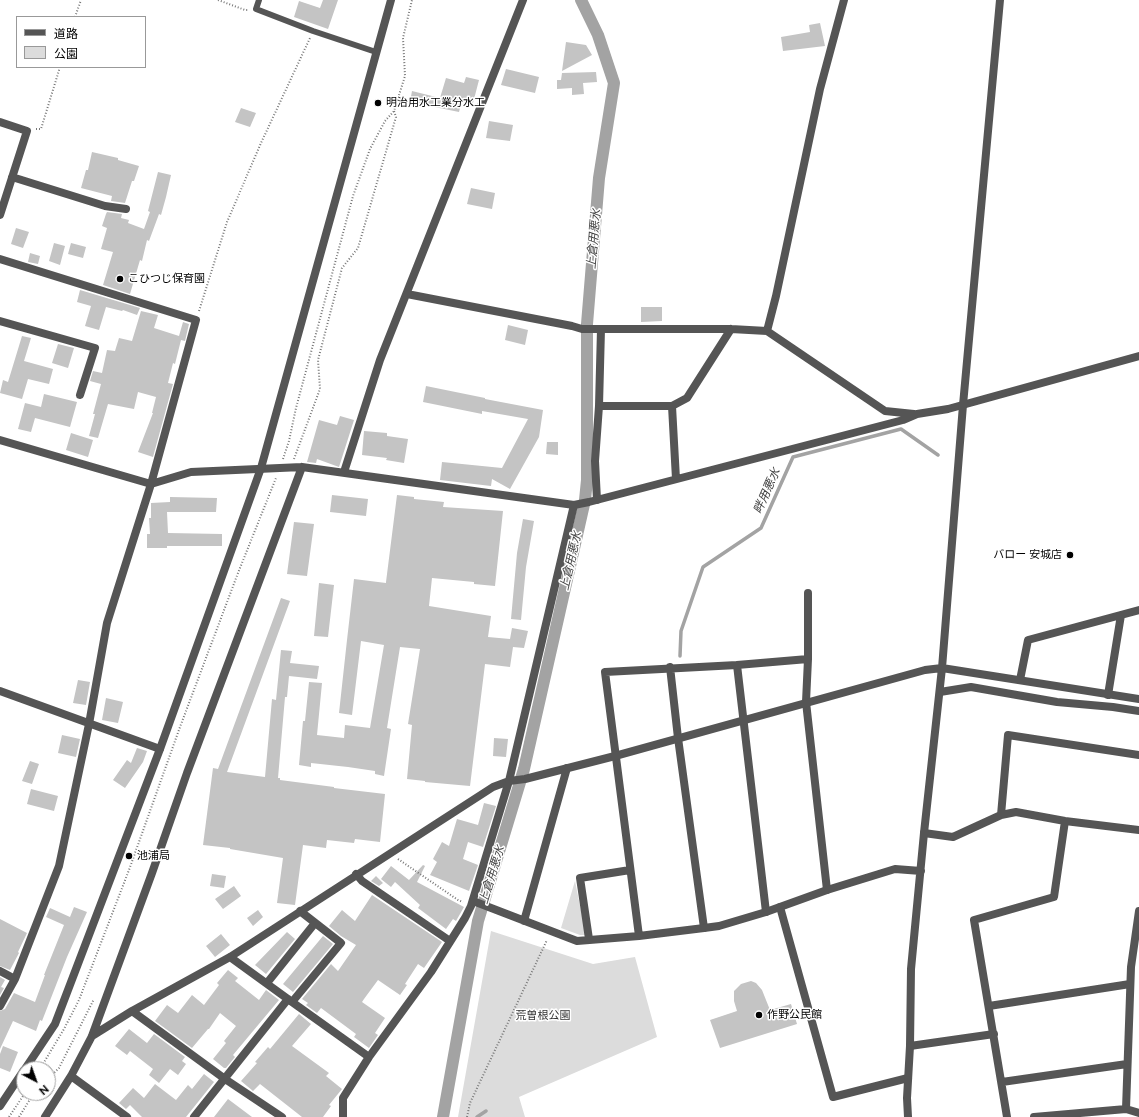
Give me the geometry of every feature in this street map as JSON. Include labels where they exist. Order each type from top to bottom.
[{"type":"street","points":[[30,1061],[55,1024],[160,749],[262,468],[391,0]]},
{"type":"street","points":[[344,472],[380,360],[523,0]]},
{"type":"street","points":[[767,331],[778,288],[820,89],[844,0]]},
{"type":"street","points":[[908,1117],[911,969],[924,833],[940,692],[963,405],[1000,0]]},
{"type":"street","points":[[0,122],[27,131],[1,211]]},
{"type":"street","points":[[12,177],[105,206],[126,209]]},
{"type":"street","points":[[0,259],[196,320],[151,484],[107,623],[89,724],[59,866],[15,979],[0,1006]]},
{"type":"street","points":[[407,294],[582,329],[731,329],[767,331],[886,411],[917,414]]},
{"type":"street","points":[[0,321],[95,348],[80,395]]},
{"type":"street","points":[[593,501],[599,406],[598,329]]},
{"type":"street","points":[[599,406],[672,406],[687,398],[731,329]]},
{"type":"street","points":[[0,440],[151,484],[191,472],[302,467],[574,505],[917,414],[963,405],[1139,356]]},
{"type":"street","points":[[672,406],[676,478]]},
{"type":"street","points":[[45,1117],[71,1076],[92,1036],[150,880],[187,773],[302,467]]},
{"type":"street","points":[[343,1117],[343,1098],[369,1057],[431,972],[465,918],[472,903],[509,781],[574,505]]},
{"type":"street","points":[[808,593],[808,659],[806,702],[827,890]]},
{"type":"street","points":[[1020,680],[1028,640],[1139,610]]},
{"type":"street","points":[[1108,695],[1122,615]]},
{"type":"street","points":[[639,936],[604,672],[737,665],[808,659]]},
{"type":"street","points":[[737,665],[766,912]]},
{"type":"street","points":[[670,668],[704,928]]},
{"type":"street","points":[[92,1036],[132,1011],[230,956],[493,786],[743,722],[806,702],[925,670],[942,668],[1139,699]]},
{"type":"street","points":[[940,692],[971,687],[1057,702],[1113,706],[1139,710]]},
{"type":"street","points":[[0,691],[160,749]]},
{"type":"street","points":[[1001,815],[1008,735],[1139,755]]},
{"type":"street","points":[[524,921],[567,768]]},
{"type":"street","points":[[924,833],[953,837],[1001,815],[1016,812],[1065,821],[1139,830]]},
{"type":"street","points":[[1008,1117],[974,920],[1054,897],[1065,821]]},
{"type":"street","points":[[472,903],[490,907],[577,941],[639,936],[719,926],[895,869],[921,871]]},
{"type":"street","points":[[589,940],[580,878],[630,870]]},
{"type":"street","points":[[356,874],[362,881],[450,941]]},
{"type":"street","points":[[780,907],[833,1097],[908,1078]]},
{"type":"street","points":[[194,1117],[290,1000],[341,943],[300,911]]},
{"type":"street","points":[[1126,1109],[1130,984],[1139,911]]},
{"type":"street","points":[[267,983],[315,923]]},
{"type":"street","points":[[230,956],[369,1057]]},
{"type":"street","points":[[0,971],[15,979]]},
{"type":"street","points":[[989,1006],[1130,984]]},
{"type":"street","points":[[132,1011],[225,1079],[282,1117]]},
{"type":"street","points":[[910,1046],[994,1034]]},
{"type":"street","points":[[1002,1082],[1127,1064]]},
{"type":"street","points":[[71,1076],[127,1117]]},
{"type":"street","points":[[0,1106],[16,1082]]},
{"type":"street","points":[[1034,1117],[1126,1109],[1139,1113]]},
{"type":"lane","points":[[259,0],[256,10],[376,52]]},
{"type":"path","points":[[75,16],[81,0]]},
{"type":"path","points":[[218,0],[245,10],[256,10]]},
{"type":"path","points":[[196,320],[227,222],[313,31]]},
{"type":"path","points":[[27,131],[40,129],[60,68]]},
{"type":"path","points":[[291,467],[320,388],[318,360],[342,268],[358,248],[396,117],[394,111]]},
{"type":"path","points":[[389,853],[458,900],[472,903]]},
{"type":"path","points":[[467,1117],[470,1103],[551,932]]},
{"type":"path","points":[[56,1071],[59,1068],[95,998]]},
{"type":"path","points":[[9,1117],[20,1101]]},
{"type":"path","points":[[19,1117],[29,1101]]},
{"type":"green space","points":[[575,881],[586,935],[580,935],[561,928]]},
{"type":"green space","name":"荒曽根公園","points":[[491,931],[593,964],[635,957],[657,1037],[519,1097],[525,1117],[458,1117]]},
{"type":"building","points":[[323,0],[338,0],[328,29],[294,17],[299,1],[320,8]]},
{"type":"building","points":[[820,23],[825,46],[783,51],[781,37],[810,32],[809,25]]},
{"type":"building","points":[[566,42],[586,45],[592,55],[562,71]]},
{"type":"building","points":[[506,69],[539,77],[535,93],[501,85]]},
{"type":"building","points":[[596,72],[597,82],[583,83],[584,94],[572,95],[572,88],[557,89],[557,80],[561,80],[562,73]]},
{"type":"building","points":[[466,77],[479,80],[473,103],[462,100],[459,112],[410,102],[412,91],[440,98],[446,78],[464,83]]},
{"type":"building","points":[[241,108],[256,113],[250,127],[235,122]]},
{"type":"building","points":[[489,121],[513,125],[510,141],[486,138]]},
{"type":"building","points":[[92,152],[118,158],[118,160],[139,166],[134,181],[132,181],[125,203],[111,201],[112,196],[81,188],[86,170],[88,170]]},
{"type":"building","points":[[158,172],[171,175],[166,197],[161,215],[159,214],[149,241],[147,240],[142,261],[140,260],[130,294],[103,285],[113,252],[101,249],[107,228],[102,226],[106,214],[107,212],[122,214],[121,218],[129,220],[128,223],[144,229],[150,212],[148,211]]},
{"type":"building","points":[[471,188],[495,193],[492,209],[467,204]]},
{"type":"building","points":[[16,228],[29,232],[23,248],[11,244]]},
{"type":"building","points":[[54,243],[65,246],[60,265],[49,261]]},
{"type":"building","points":[[71,243],[86,247],[83,258],[68,254]]},
{"type":"building","points":[[30,253],[40,256],[38,264],[28,262]]},
{"type":"building","points":[[80,290],[140,308],[137,315],[123,310],[106,307],[99,330],[85,326],[91,306],[77,302]]},
{"type":"building","points":[[641,307],[662,307],[662,321],[641,322]]},
{"type":"building","points":[[141,311],[158,315],[154,328],[179,336],[183,322],[189,324],[185,341],[181,340],[175,364],[173,363],[168,383],[173,384],[153,457],[138,452],[153,413],[156,397],[138,392],[134,409],[108,404],[98,438],[89,436],[101,384],[90,381],[93,371],[102,373],[107,350],[115,351],[119,338],[132,341]]},
{"type":"building","points":[[508,325],[528,330],[525,345],[505,340]]},
{"type":"building","points":[[22,336],[31,338],[24,361],[53,369],[49,384],[28,379],[22,399],[0,393],[3,380],[8,382]]},
{"type":"building","points":[[58,344],[74,348],[68,368],[52,363]]},
{"type":"building","points":[[426,386],[543,410],[539,437],[510,489],[492,479],[491,486],[440,480],[442,462],[502,468],[528,419],[482,411],[482,414],[423,402]]},
{"type":"building","points":[[44,394],[77,402],[70,427],[35,418],[31,432],[18,429],[25,403],[41,407]]},
{"type":"building","points":[[340,416],[354,420],[339,467],[317,459],[316,463],[307,462],[319,420],[337,425]]},
{"type":"building","points":[[364,431],[387,433],[387,436],[408,439],[404,463],[386,460],[387,458],[362,455]]},
{"type":"building","points":[[71,433],[93,440],[88,457],[66,450]]},
{"type":"building","points":[[547,442],[558,442],[558,455],[546,454]]},
{"type":"building","points":[[332,495],[368,499],[366,516],[330,512]]},
{"type":"building","points":[[397,495],[414,497],[414,499],[444,502],[443,507],[503,511],[495,586],[474,584],[474,582],[432,578],[429,606],[491,616],[488,637],[510,639],[512,628],[528,631],[524,648],[513,647],[510,667],[485,664],[470,786],[407,779],[412,725],[408,724],[420,649],[400,647],[387,728],[391,729],[384,776],[375,774],[375,771],[348,767],[311,763],[311,767],[299,765],[303,721],[305,721],[309,682],[322,683],[317,735],[344,738],[345,725],[370,728],[384,645],[361,641],[352,715],[339,713],[354,579],[386,583]]},
{"type":"building","points":[[170,497],[217,498],[216,512],[167,512],[168,533],[222,534],[222,546],[167,546],[167,548],[147,548],[147,534],[150,534],[149,518],[151,518],[151,503],[170,502]]},
{"type":"building","points":[[523,519],[534,521],[526,567],[521,620],[511,619],[517,553]]},
{"type":"building","points":[[294,522],[314,524],[307,576],[287,574]]},
{"type":"building","points":[[319,583],[334,585],[328,637],[314,636]]},
{"type":"building","points":[[281,598],[290,601],[227,772],[265,777],[272,699],[276,700],[281,650],[292,651],[290,663],[319,666],[317,679],[289,676],[287,697],[285,697],[278,778],[280,778],[280,780],[385,794],[380,842],[355,839],[354,843],[327,840],[326,848],[303,845],[295,905],[277,903],[283,858],[230,848],[203,845],[213,768],[218,769]]},
{"type":"building","points":[[78,680],[90,682],[86,705],[73,703]]},
{"type":"building","points":[[106,698],[123,702],[118,723],[102,720]]},
{"type":"building","points":[[62,735],[80,739],[76,757],[58,753]]},
{"type":"building","points":[[494,738],[508,739],[506,757],[493,756]]},
{"type":"building","points":[[137,748],[147,751],[143,762],[125,788],[113,780],[127,760],[131,763]]},
{"type":"building","points":[[30,761],[39,764],[32,784],[22,781]]},
{"type":"building","points":[[31,789],[58,796],[54,811],[27,804]]},
{"type":"building","points":[[484,803],[496,806],[483,847],[468,842],[463,859],[478,865],[469,891],[430,875],[437,862],[433,859],[442,842],[449,846],[457,819],[478,825]]},
{"type":"building","points":[[423,865],[425,866],[417,882],[464,907],[456,921],[453,919],[446,929],[418,908],[420,905],[395,882],[391,887],[381,879],[391,866],[409,880]]},
{"type":"building","points":[[212,874],[226,876],[224,888],[210,886]]},
{"type":"building","points":[[376,876],[383,883],[379,886],[371,881]]},
{"type":"building","points":[[234,886],[241,896],[223,909],[215,899]]},
{"type":"building","points":[[372,895],[442,942],[424,968],[418,964],[400,995],[378,980],[364,999],[362,1002],[385,1018],[375,1033],[378,1035],[369,1048],[354,1037],[356,1034],[321,1008],[317,1013],[306,1005],[308,1003],[302,999],[331,964],[338,971],[356,945],[341,936],[329,926],[342,910],[355,921]]},
{"type":"building","points":[[74,907],[87,912],[67,957],[42,1021],[40,1020],[36,1031],[13,1021],[0,1049],[0,1011],[5,1009],[14,993],[35,1002],[64,925],[46,917],[50,908],[70,917]]},
{"type":"building","points":[[258,910],[263,917],[253,926],[247,918]]},
{"type":"building","points":[[0,919],[27,933],[10,970],[0,966]]},
{"type":"building","points":[[287,932],[295,939],[266,974],[255,965]]},
{"type":"building","points":[[221,934],[230,945],[215,957],[206,946]]},
{"type":"building","points":[[323,936],[333,944],[293,992],[283,984]]},
{"type":"building","points":[[228,970],[238,978],[235,981],[259,1000],[266,990],[279,1000],[233,1055],[235,1057],[226,1068],[224,1068],[213,1059],[226,1043],[224,1041],[236,1026],[220,1013],[209,1029],[192,1048],[155,1021],[167,1005],[178,1013],[192,995],[204,1005],[219,985],[217,983]]},
{"type":"building","points":[[0,977],[5,980],[1,987],[4,988],[0,995]]},
{"type":"building","name":"作野公民館","points":[[751,981],[756,983],[762,990],[770,1010],[791,1004],[797,1024],[720,1048],[710,1020],[737,1011],[734,1001],[734,991],[741,984]]},
{"type":"building","points":[[299,1014],[311,1024],[292,1046],[329,1073],[326,1076],[342,1089],[329,1105],[331,1106],[323,1117],[302,1117],[260,1084],[253,1091],[241,1081],[257,1063],[255,1062],[268,1047],[270,1049]]},
{"type":"building","points":[[129,1029],[147,1043],[154,1034],[185,1057],[182,1061],[186,1064],[178,1075],[170,1069],[159,1083],[149,1075],[153,1069],[130,1051],[127,1055],[115,1046]]},
{"type":"building","points":[[3,1046],[18,1052],[10,1072],[0,1068],[0,1054]]},
{"type":"building","points":[[204,1074],[214,1082],[186,1117],[142,1117],[130,1105],[126,1109],[119,1103],[133,1088],[144,1098],[155,1084],[176,1100],[188,1085],[192,1089]]},
{"type":"building","points":[[228,1099],[252,1117],[214,1117]]},
{"type":"waterway","name":"上倉用悪水","points":[[443,1117],[478,921],[524,769],[585,500],[587,480],[587,324],[599,178],[614,83],[598,35],[581,0]]},
{"type":"waterway","name":"畔用悪水","points":[[680,656],[681,631],[703,567],[761,528],[793,457],[901,429],[938,455]]},
{"type":"waterway","points":[[477,1117],[486,1111]]},
{"type":"place","name":"明治用水工業分水工","points":[[378,103]]},
{"type":"place","name":"こひつじ保育園","points":[[120,279]]},
{"type":"place","name":"バロー 安城店","points":[[1070,555]]},
{"type":"place","name":"池浦局","points":[[129,856]]},
{"type":"place","name":"作野公民館","points":[[759,1015]]}]
